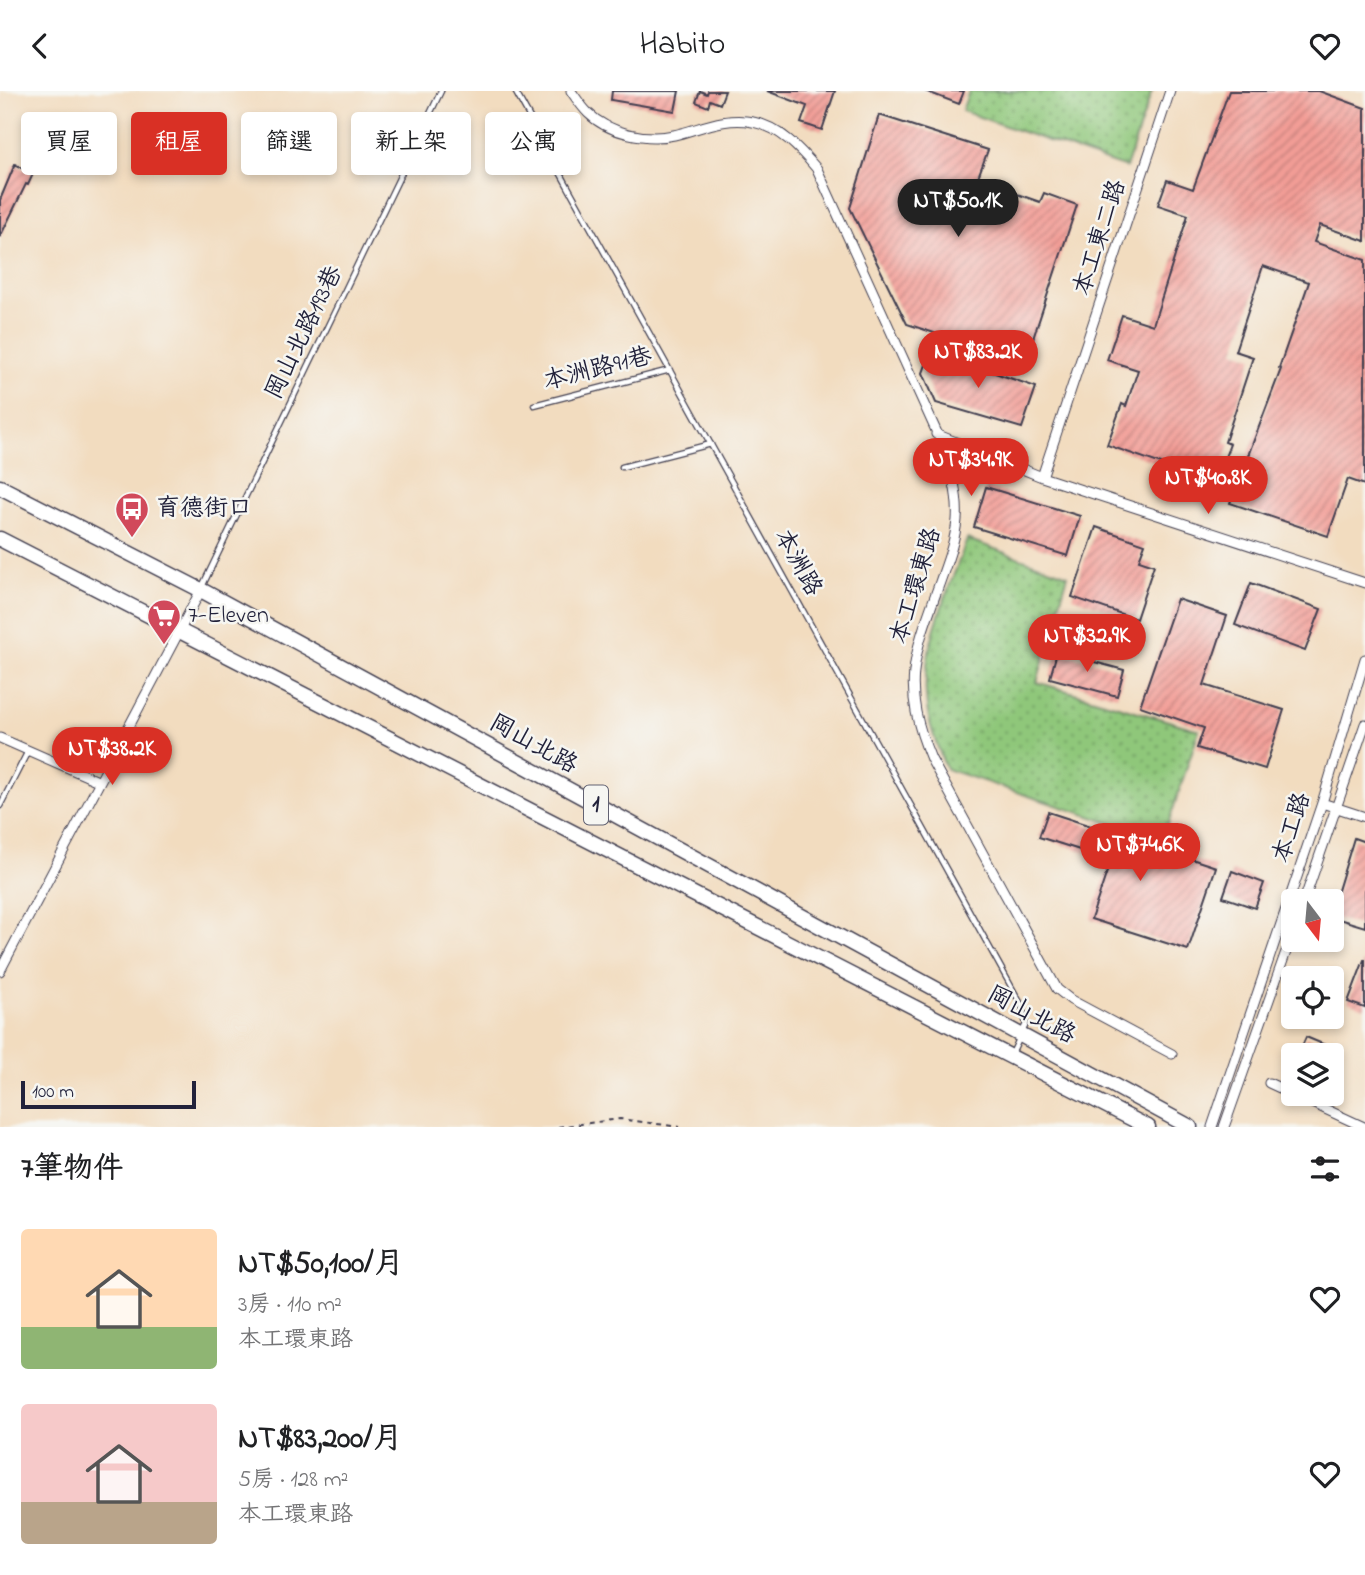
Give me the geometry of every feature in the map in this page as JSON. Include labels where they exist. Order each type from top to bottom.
[{"type":"main road","name":"岡山北路","points":[[0,487],[201,590],[1190,1127]]},
{"type":"main road","name":"岡山北路","points":[[0,538],[1148,1127]]},
{"type":"street","name":"本工環東路","points":[[571,91],[588,113],[607,126],[640,136],[672,135],[702,125],[732,121],[754,122],[779,132],[802,151],[817,169],[943,446],[954,484],[957,517],[954,543],[919,641],[913,673],[913,702],[921,736],[937,771],[1057,989],[1070,1000],[1172,1055]]},
{"type":"street","name":"本工東二路","points":[[1042,477],[1170,91]]},
{"type":"street","points":[[936,434],[1042,477],[1365,583]]},
{"type":"street","points":[[0,971],[4,954],[201,590]]},
{"type":"street","name":"本工路","points":[[1212,1127],[1322,803],[1365,659]]},
{"type":"street","name":"本工路","points":[[1308,889],[1365,724]]},
{"type":"street","points":[[0,738],[98,781]]},
{"type":"street","points":[[1322,803],[1365,817]]},
{"type":"street","points":[[1224,1127],[1286,952]]},
{"type":"street","points":[[1269,1083],[1364,1127]]},
{"type":"lane","name":"岡山北路193巷","points":[[201,590],[441,91]]},
{"type":"lane","name":"本洲路","points":[[515,91],[1022,1006],[1026,1024],[1011,1056]]},
{"type":"lane","name":"本洲路91巷","points":[[534,405],[670,370]]},
{"type":"lane","points":[[622,467],[710,444]]},
{"type":"lane","points":[[0,806],[28,751]]},
{"type":"path","points":[[558,1127],[620,1119],[680,1127]]},
{"type":"path","points":[[589,1127],[591,1123]]},
{"type":"green space","points":[[969,91],[1152,91],[1126,168],[962,111]]},
{"type":"green space","points":[[967,539],[1068,575],[1037,682],[1199,730],[1163,840],[946,769],[928,715],[926,676],[933,636]]},
{"type":"building","points":[[612,91],[679,91],[675,111],[611,100]]},
{"type":"building","points":[[700,91],[707,94],[708,91],[725,91],[720,104],[710,100],[708,107],[696,102]]},
{"type":"building","points":[[767,91],[835,91],[822,130],[801,123],[807,106]]},
{"type":"building","points":[[925,91],[964,91],[959,104]]},
{"type":"building","points":[[1229,91],[1319,91],[1365,108],[1365,241],[1320,225],[1314,242],[1365,260],[1365,485],[1348,479],[1328,536],[1230,503],[1281,369],[1279,368],[1309,282],[1263,266],[1235,351],[1253,357],[1225,442],[1230,444],[1215,483],[1107,445],[1122,404],[1126,406],[1138,370],[1107,360],[1122,315],[1153,325],[1188,215],[1158,205],[1167,180],[1193,189]]},
{"type":"building","points":[[879,115],[988,150],[977,180],[1040,202],[1044,193],[1077,205],[1025,363],[907,324],[850,208]]},
{"type":"building","points":[[15,164],[21,167],[21,175],[33,175],[0,237],[0,200]]},
{"type":"building","points":[[931,351],[1036,387],[1022,428],[936,403],[923,373]]},
{"type":"building","points":[[986,487],[1080,516],[1068,556],[974,527]]},
{"type":"building","points":[[1096,527],[1145,544],[1139,560],[1154,565],[1136,619],[1072,597]]},
{"type":"building","points":[[1251,583],[1321,609],[1305,651],[1235,625]]},
{"type":"building","points":[[1177,599],[1227,616],[1204,685],[1284,710],[1265,769],[1197,748],[1204,728],[1140,706]]},
{"type":"building","points":[[1057,652],[1124,670],[1117,696],[1050,678]]},
{"type":"building","points":[[1048,812],[1216,867],[1188,950],[1091,919],[1111,860],[1039,837]]},
{"type":"building","points":[[1354,838],[1365,842],[1365,927],[1344,921],[1344,889],[1338,889]]},
{"type":"building","points":[[1232,871],[1264,883],[1255,908],[1223,897]]},
{"type":"building","points":[[1365,960],[1365,1008],[1348,1002]]},
{"type":"building","points":[[1306,1037],[1320,1043],[1303,1043]]},
{"type":"place","name":"育德街口","points":[[132,539]]},
{"type":"place","name":"7-Eleven","points":[[164,646]]}]
